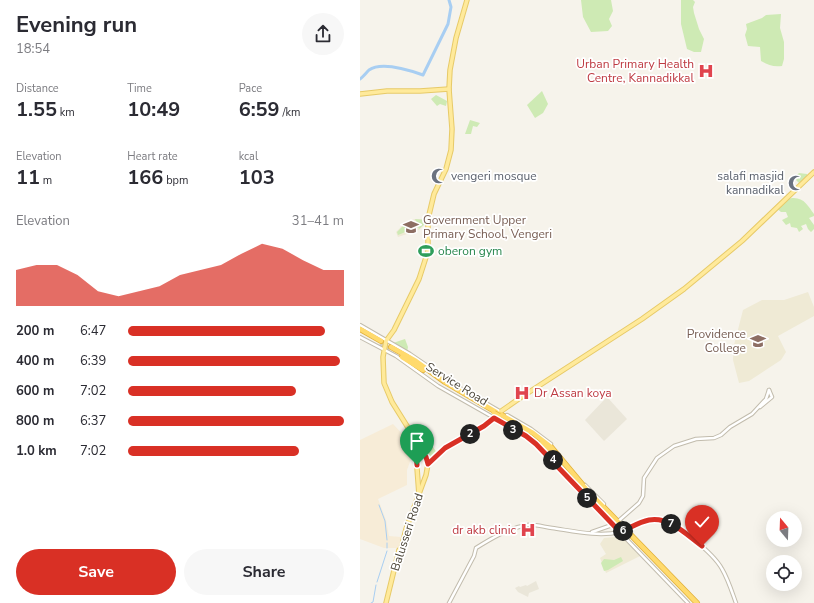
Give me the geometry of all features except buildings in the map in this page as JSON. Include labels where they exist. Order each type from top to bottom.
[{"type":"highway","points":[[360,330],[382,342]]},
{"type":"highway","points":[[391,348],[440,382],[531,434],[554,456],[579,485],[618,525],[628,532],[697,603]]},
{"type":"highway","points":[[628,532],[692,603]]},
{"type":"main road","points":[[428,464],[426,457],[415,442],[412,434],[392,402],[384,383],[384,350],[382,342],[394,330],[419,279],[428,251],[428,219],[434,194],[446,169],[451,150],[452,130],[449,89],[450,70],[458,28],[467,0]]},
{"type":"main road","points":[[360,94],[387,91],[449,89]]},
{"type":"main road","points":[[497,414],[557,373],[642,319],[684,289],[742,241],[814,172]]},
{"type":"main road","points":[[415,442],[419,495]]},
{"type":"main road","name":"Balusseri Road","points":[[386,603],[399,550],[401,548],[406,529],[426,475],[428,464]]},
{"type":"street","name":"Service Road","points":[[360,325],[382,342],[410,354],[497,414]]},
{"type":"street","points":[[360,337],[406,363],[438,386],[497,414],[484,426],[445,448],[428,464]]},
{"type":"street","points":[[449,603],[474,556],[476,548],[498,535],[534,525],[589,533],[610,534],[639,503],[643,496],[644,478],[658,458],[674,446],[696,439],[714,438],[721,435],[730,427],[752,414],[756,409],[766,399],[769,390],[772,397],[756,409]]},
{"type":"street","points":[[700,603],[628,532],[648,520],[658,519],[677,527],[702,546],[722,568],[736,603]]},
{"type":"street","points":[[589,533],[618,525]]},
{"type":"street","points":[[618,525],[688,603]]},
{"type":"shaded area","points":[[415,219],[427,219],[426,223],[419,230],[398,237],[396,232],[406,222]]},
{"type":"shaded area","name":"Providence College","points":[[808,292],[814,307],[814,316],[778,336],[786,352],[781,360],[749,381],[739,383],[733,360],[734,345],[743,310],[762,300],[784,300]]},
{"type":"shaded area","points":[[607,397],[627,419],[604,441],[585,420]]},
{"type":"shaded area","points":[[393,424],[409,441],[411,459],[407,470],[407,485],[378,499],[386,520],[389,536],[401,537],[399,548],[384,548],[360,539],[360,440]]},
{"type":"shaded area","points":[[625,536],[640,556],[606,573],[600,558],[606,554],[600,544],[604,538]]},
{"type":"shaded area","points":[[536,581],[539,589],[529,593],[528,597],[518,592],[515,588],[519,586],[527,586]]},
{"type":"green space","points":[[581,0],[611,0],[613,11],[609,19],[612,26],[608,31],[591,32],[583,17]]},
{"type":"green space","points":[[681,0],[693,0],[695,2],[693,7],[694,13],[704,39],[701,52],[694,52],[687,49],[681,24]]},
{"type":"green space","points":[[781,14],[780,28],[784,42],[784,59],[782,66],[768,65],[761,61],[760,47],[748,46],[745,35],[747,29],[746,24],[766,15]]},
{"type":"green space","points":[[542,91],[548,104],[543,113],[535,118],[527,105]]},
{"type":"green space","points":[[436,95],[447,101],[446,106],[440,104],[437,106],[431,99]]},
{"type":"green space","points":[[470,120],[480,123],[477,127],[473,126],[471,134],[465,134]]},
{"type":"green space","points":[[799,173],[807,174],[807,176],[799,183],[795,179]]},
{"type":"green space","points":[[792,198],[803,201],[808,205],[814,214],[814,216],[809,218],[814,225],[814,229],[811,232],[806,224],[801,226],[803,229],[799,232],[797,228],[791,227],[790,223],[786,225],[782,220],[788,217],[786,212],[781,212],[776,208],[788,199]]},
{"type":"green space","points":[[415,219],[426,220],[426,223],[419,229]]},
{"type":"green space","points":[[406,223],[408,231],[398,235],[397,232]]},
{"type":"green space","points":[[405,339],[408,347],[407,352],[393,343]]},
{"type":"green space","points":[[431,444],[437,453],[430,458],[424,448]]},
{"type":"green space","points":[[621,557],[623,561],[604,571],[601,563],[604,559],[614,560]]},
{"type":"waterway","points":[[360,79],[369,70],[374,67],[381,66],[396,67],[423,75],[448,24],[451,7],[449,0]]},
{"type":"waterway","points":[[379,505],[385,521],[387,540]]},
{"type":"waterway","points":[[387,543],[387,548]]},
{"type":"waterway","points":[[377,582],[387,551]]},
{"type":"waterway","points":[[371,603],[373,602],[376,585]]},
{"type":"tunnel","points":[[380,344],[390,350]]},
{"type":"place","name":"Urban Primary Health Centre, Kannadikkal","points":[[706,71]]},
{"type":"place","name":"vengeri mosque","points":[[439,176]]},
{"type":"place","name":"salafi masjid kannadikal","points":[[796,183]]},
{"type":"place","name":"Government Upper Primary School, Vengeri","points":[[411,227]]},
{"type":"place","name":"oberon gym","points":[[426,251]]},
{"type":"place","name":"Providence College","points":[[758,341]]},
{"type":"place","name":"Dr Assan koya","points":[[522,393]]},
{"type":"place","name":"dr akb clinic","points":[[528,530]]},
{"type":"route","points":[[417,465],[415,442],[423,451],[428,460],[428,464],[445,448],[484,426],[494,418],[526,436],[546,452],[584,495],[620,532],[642,522],[658,519],[677,527],[702,546]]}]
